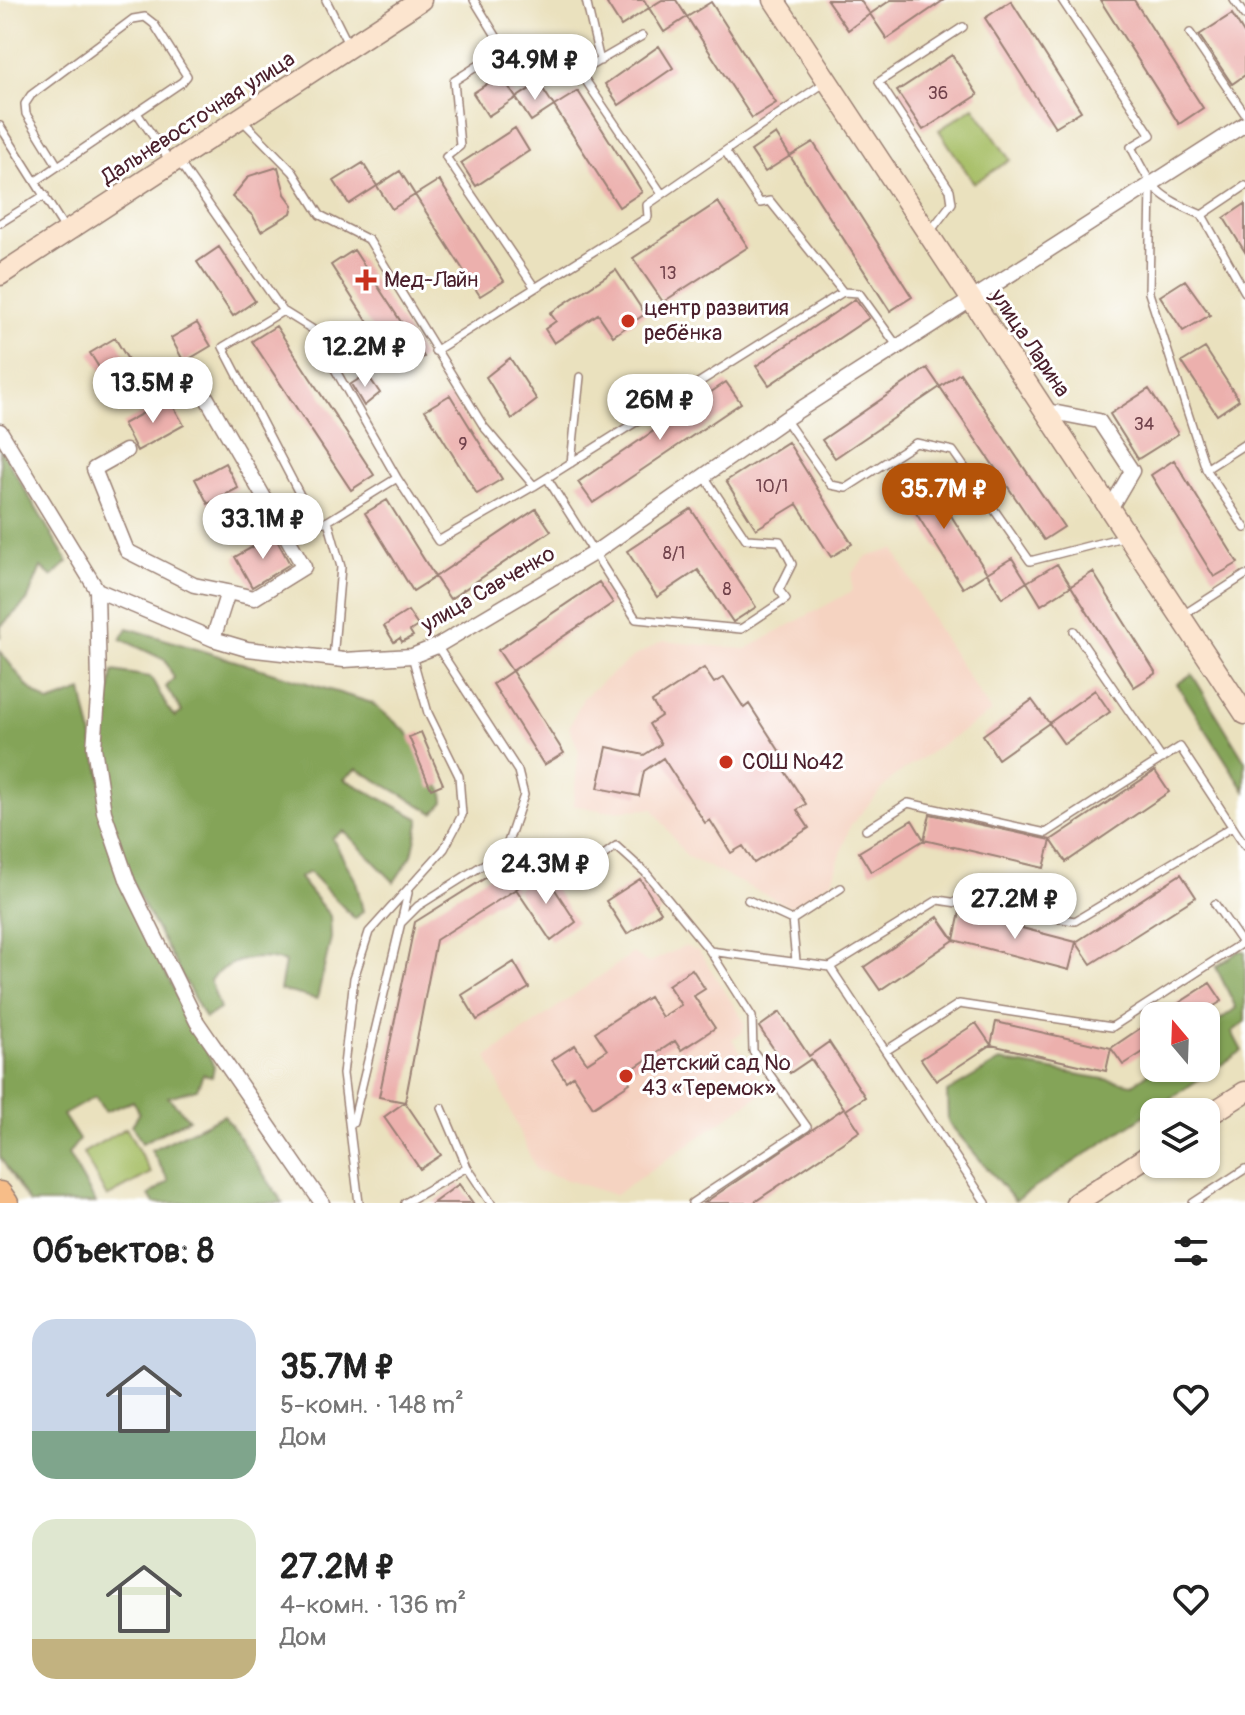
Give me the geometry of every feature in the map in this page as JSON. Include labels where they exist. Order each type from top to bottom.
[{"type":"main road","name":"Дальневосточная улица","points":[[0,275],[421,0]]},
{"type":"main road","name":"улица Ларина","points":[[774,0],[1183,615],[1245,714]]},
{"type":"main road","points":[[1220,1108],[1245,1092]]},
{"type":"main road","points":[[1076,1203],[1140,1161]]},
{"type":"main road","points":[[0,1193],[7,1203]]},
{"type":"street","name":"улица Савченко","points":[[97,590],[213,639],[247,649],[333,659],[412,656],[437,646],[594,553],[785,419],[1245,124]]},
{"type":"street","points":[[126,451],[94,469],[127,551],[194,585],[254,598],[304,567],[194,376]]},
{"type":"street","points":[[1047,411],[1099,421],[1132,471],[1111,507]]},
{"type":"street","points":[[0,431],[97,590],[99,686],[94,747],[104,812],[128,882],[197,1022],[322,1203]]},
{"type":"street","points":[[213,639],[228,592]]},
{"type":"lane","points":[[326,0],[350,47]]},
{"type":"lane","points":[[474,0],[504,49],[580,72],[662,194]]},
{"type":"lane","points":[[586,0],[600,61]]},
{"type":"lane","points":[[1062,0],[1151,135],[1131,147],[1151,186],[1169,202],[1202,215],[1245,292]]},
{"type":"lane","points":[[1234,0],[1245,15]]},
{"type":"lane","points":[[36,181],[137,113],[187,76],[145,17],[133,19],[31,95],[25,104],[26,114],[58,166]]},
{"type":"lane","points":[[927,234],[952,203],[950,190],[879,82],[963,27]]},
{"type":"lane","points":[[1190,33],[1245,114]]},
{"type":"lane","points":[[580,72],[642,36]]},
{"type":"lane","points":[[504,49],[454,81],[460,146],[446,157],[535,288]]},
{"type":"lane","points":[[435,351],[648,217],[647,205],[827,81]]},
{"type":"lane","points":[[137,113],[283,311],[312,329],[397,478],[438,541],[534,486],[843,292],[859,293],[898,348]]},
{"type":"lane","points":[[241,119],[293,172],[320,215],[369,240],[484,427],[534,486]]},
{"type":"lane","points":[[0,126],[66,231]]},
{"type":"lane","points":[[725,151],[760,203],[770,201],[843,292]]},
{"type":"lane","points":[[1151,186],[1149,293],[1206,469],[1245,528]]},
{"type":"lane","points":[[1202,215],[1245,186]]},
{"type":"lane","points":[[0,223],[45,195]]},
{"type":"lane","points":[[283,311],[223,347],[315,524],[328,521],[397,478]]},
{"type":"lane","points":[[571,463],[580,377]]},
{"type":"lane","points":[[785,419],[831,485],[846,488],[916,443],[953,451],[1030,561],[1129,536]]},
{"type":"lane","points":[[1206,469],[1245,444]]},
{"type":"lane","points":[[547,478],[636,619],[741,629],[786,599],[779,590],[792,564],[780,541],[746,539],[704,476]]},
{"type":"lane","points":[[328,521],[341,567],[333,659]]},
{"type":"lane","points":[[1183,615],[1245,575]]},
{"type":"lane","points":[[1074,631],[1162,759]]},
{"type":"lane","points":[[400,924],[418,906],[505,851],[524,795],[518,771],[437,646]]},
{"type":"lane","points":[[359,1203],[343,1074],[354,978],[369,932],[444,849],[462,815],[459,776],[428,713],[412,656]]},
{"type":"lane","points":[[866,830],[908,803],[1046,833],[1180,747],[1245,846]]},
{"type":"lane","points":[[710,951],[830,967],[938,900],[1075,921],[1232,827]]},
{"type":"lane","points":[[505,851],[585,869],[616,846],[646,873],[710,951],[752,1017],[753,1051],[807,1127],[692,1203]]},
{"type":"lane","points":[[792,920],[841,888]]},
{"type":"lane","points":[[352,1129],[408,891]]},
{"type":"lane","points":[[748,900],[792,920]]},
{"type":"lane","points":[[887,1050],[959,1004],[1112,1027],[1244,944],[1215,904]]},
{"type":"lane","points":[[792,920],[796,961]]},
{"type":"lane","points":[[830,967],[986,1203]]},
{"type":"lane","points":[[442,1108],[467,1167],[491,1203]]},
{"type":"lane","points":[[405,1203],[467,1167]]},
{"type":"lane","points":[[1193,1203],[1245,1169]]},
{"type":"shaded area","points":[[894,549],[940,633],[991,712],[893,777],[850,826],[832,881],[790,907],[686,856],[653,809],[604,811],[573,805],[579,751],[569,727],[583,698],[604,680],[633,657],[663,641],[746,649],[852,591],[852,573],[866,557]]},
{"type":"shaded area","name":"Детский сад № 43 «Теремок»","points":[[685,946],[699,951],[745,1023],[742,1033],[732,1039],[767,1090],[615,1195],[536,1170],[487,1057],[633,953],[648,963]]},
{"type":"green space","points":[[974,107],[1010,160],[974,183],[939,130]]},
{"type":"green space","points":[[0,448],[68,562],[52,577],[41,567],[27,601],[1,626],[0,638]]},
{"type":"green space","points":[[128,628],[372,703],[407,732],[443,792],[444,802],[434,813],[357,769],[344,779],[420,819],[412,855],[394,882],[344,831],[332,838],[356,881],[363,911],[355,919],[309,872],[299,878],[330,916],[331,938],[317,999],[280,990],[285,962],[254,958],[226,967],[210,980],[220,1009],[205,1018],[138,895],[110,825],[125,896],[214,1066],[212,1077],[203,1074],[197,1089],[168,1097],[189,1119],[142,1143],[132,1125],[139,1114],[133,1101],[105,1112],[95,1097],[63,1115],[79,1140],[68,1154],[96,1203],[29,1203],[0,1157],[0,651],[28,687],[49,703],[82,691],[105,797],[100,758],[113,671],[150,677],[171,713],[175,717],[182,712],[166,687],[174,678],[165,660],[121,639]]},
{"type":"green space","points":[[1192,674],[1245,761],[1245,791],[1177,684]]},
{"type":"green space","points":[[1239,951],[1245,951],[1245,1022],[1232,1032],[1242,1051],[1220,1066],[1220,1020],[1236,1008],[1216,967]]},
{"type":"green space","points":[[1000,1061],[1133,1084],[1140,1079],[1140,1082],[1195,1082],[1171,1098],[1140,1098],[1140,1118],[1015,1201],[948,1122],[947,1092]]},
{"type":"green space","points":[[224,1115],[283,1203],[154,1203],[149,1195],[169,1181],[151,1150]]},
{"type":"green space","points":[[126,1128],[151,1173],[107,1197],[83,1153]]},
{"type":"building","points":[[612,0],[644,0],[649,8],[621,26],[607,4]]},
{"type":"building","points":[[662,0],[676,0],[687,17],[664,32],[649,8]]},
{"type":"building","points":[[827,0],[860,0],[870,14],[848,30]]},
{"type":"building","points":[[891,0],[944,0],[887,39],[870,14]]},
{"type":"building","points":[[1100,0],[1134,0],[1203,108],[1179,124]]},
{"type":"building","points":[[1011,1],[1081,111],[1055,127],[985,18]]},
{"type":"building","points":[[711,2],[776,103],[752,118],[687,17]]},
{"type":"building","points":[[1232,14],[1245,35],[1245,75],[1232,84],[1199,35]]},
{"type":"building","points":[[659,46],[673,68],[619,105],[605,84]]},
{"type":"building","points":[[952,55],[978,95],[923,130],[897,91]]},
{"type":"building","points":[[501,75],[516,98],[488,116],[473,93]]},
{"type":"building","points":[[539,83],[554,106],[531,121],[516,98]]},
{"type":"building","points":[[578,91],[642,192],[619,207],[554,106]]},
{"type":"building","points":[[515,128],[529,151],[476,186],[461,163]]},
{"type":"building","points":[[776,134],[790,156],[765,172],[751,151]]},
{"type":"building","points":[[813,142],[912,297],[890,311],[790,156]]},
{"type":"building","points":[[363,163],[377,186],[349,204],[334,181]]},
{"type":"building","points":[[278,167],[285,194],[293,205],[291,213],[261,231],[253,216],[232,197],[249,176]]},
{"type":"building","points":[[400,171],[415,195],[392,209],[377,186]]},
{"type":"building","points":[[439,180],[504,281],[480,296],[415,195]]},
{"type":"building","points":[[718,202],[748,247],[663,302],[633,258]]},
{"type":"building","points":[[1245,204],[1245,252],[1224,218]]},
{"type":"building","points":[[219,247],[255,301],[233,316],[197,262]]},
{"type":"building","points":[[354,250],[424,357],[400,372],[331,265]]},
{"type":"building","points":[[616,270],[645,314],[613,336],[598,314],[554,343],[545,329],[556,321],[550,313]]},
{"type":"building","points":[[1185,280],[1210,315],[1183,331],[1160,296]]},
{"type":"building","points":[[855,299],[869,318],[769,385],[756,366]]},
{"type":"building","points":[[197,323],[211,346],[184,362],[171,338]]},
{"type":"building","points":[[276,326],[374,475],[351,490],[252,341]]},
{"type":"building","points":[[115,338],[130,363],[105,377],[90,353]]},
{"type":"building","points":[[1205,348],[1239,400],[1217,415],[1182,362]]},
{"type":"building","points":[[510,358],[537,400],[512,419],[486,377]]},
{"type":"building","points":[[927,368],[940,387],[835,458],[822,440]]},
{"type":"building","points":[[960,373],[1064,527],[1044,540],[940,387]]},
{"type":"building","points":[[367,374],[380,393],[364,406],[351,384]]},
{"type":"building","points":[[726,382],[741,403],[593,503],[578,482]]},
{"type":"building","points":[[1149,389],[1178,434],[1138,459],[1110,414]]},
{"type":"building","points":[[450,395],[502,479],[477,494],[425,410]]},
{"type":"building","points":[[169,399],[184,425],[137,451],[123,424]]},
{"type":"building","points":[[788,442],[852,544],[831,557],[797,504],[756,529],[726,481]]},
{"type":"building","points":[[1174,460],[1238,563],[1214,577],[1151,475]]},
{"type":"building","points":[[225,463],[238,488],[208,504],[195,479]]},
{"type":"building","points":[[925,474],[987,573],[963,588],[901,489]]},
{"type":"building","points":[[387,500],[435,577],[413,591],[365,513]]},
{"type":"building","points":[[536,509],[551,531],[450,599],[435,577]]},
{"type":"building","points":[[691,509],[756,607],[733,622],[698,570],[657,597],[627,551]]},
{"type":"building","points":[[274,535],[290,564],[252,587],[235,557]]},
{"type":"building","points":[[1012,558],[1027,582],[1002,598],[987,573]]},
{"type":"building","points":[[1057,564],[1071,586],[1041,605],[1027,582]]},
{"type":"building","points":[[1093,572],[1156,673],[1134,687],[1071,586]]},
{"type":"building","points":[[599,582],[613,603],[512,671],[498,650]]},
{"type":"building","points":[[408,611],[418,626],[410,631],[413,636],[402,642],[400,638],[394,642],[384,626]]},
{"type":"building","name":"СОШ №42","points":[[704,668],[714,683],[724,677],[744,708],[749,704],[789,766],[784,770],[806,804],[797,810],[809,828],[754,863],[743,846],[731,853],[710,820],[705,823],[663,758],[644,771],[639,796],[598,788],[607,747],[644,755],[661,744],[649,724],[661,716],[652,702]]},
{"type":"building","points":[[512,671],[564,753],[544,765],[493,684]]},
{"type":"building","points":[[1095,690],[1110,712],[1064,744],[1049,723]]},
{"type":"building","points":[[1032,700],[1049,723],[998,759],[983,735]]},
{"type":"building","points":[[421,732],[443,784],[431,789],[409,737]]},
{"type":"building","points":[[1155,771],[1169,792],[1066,862],[1051,840]]},
{"type":"building","points":[[930,814],[1051,840],[1044,868],[924,840]]},
{"type":"building","points":[[912,820],[924,840],[871,872],[859,852]]},
{"type":"building","points":[[503,867],[516,889],[436,940],[405,1102],[379,1097],[415,922]]},
{"type":"building","points":[[543,871],[576,922],[551,941],[516,889]]},
{"type":"building","points":[[1181,874],[1196,897],[1091,964],[1076,942]]},
{"type":"building","points":[[640,879],[661,912],[627,934],[606,901]]},
{"type":"building","points":[[960,912],[1076,942],[1069,970],[954,940]]},
{"type":"building","points":[[938,917],[954,940],[880,990],[864,967]]},
{"type":"building","points":[[514,962],[529,988],[477,1020],[462,995]]},
{"type":"building","points":[[692,969],[705,989],[694,996],[715,1028],[681,1050],[675,1041],[625,1074],[630,1083],[593,1107],[573,1076],[566,1081],[552,1060],[575,1045],[587,1063],[607,1050],[595,1032],[649,997],[662,1017],[681,1005],[668,985]]},
{"type":"building","points":[[1210,983],[1222,1001],[1220,1002],[1181,1002]]},
{"type":"building","points":[[780,1012],[809,1056],[829,1042],[865,1097],[846,1110],[860,1131],[753,1203],[704,1203],[844,1108],[811,1059],[790,1073],[759,1027]]},
{"type":"building","points":[[996,1022],[1111,1048],[1106,1071],[991,1045]]},
{"type":"building","points":[[976,1023],[991,1045],[936,1081],[921,1059]]},
{"type":"building","points":[[1140,1028],[1140,1054],[1123,1065],[1111,1048]]},
{"type":"building","points":[[405,1102],[441,1155],[420,1169],[384,1117]]},
{"type":"building","points":[[459,1184],[473,1203],[433,1203]]},
{"type":"place","name":"Мед-Лайн","points":[[366,280]]},
{"type":"place","name":"центр развития ребёнка","points":[[628,321]]},
{"type":"place","name":"СОШ №42","points":[[726,762]]},
{"type":"place","name":"Детский сад № 43 «Теремок»","points":[[626,1076]]}]
